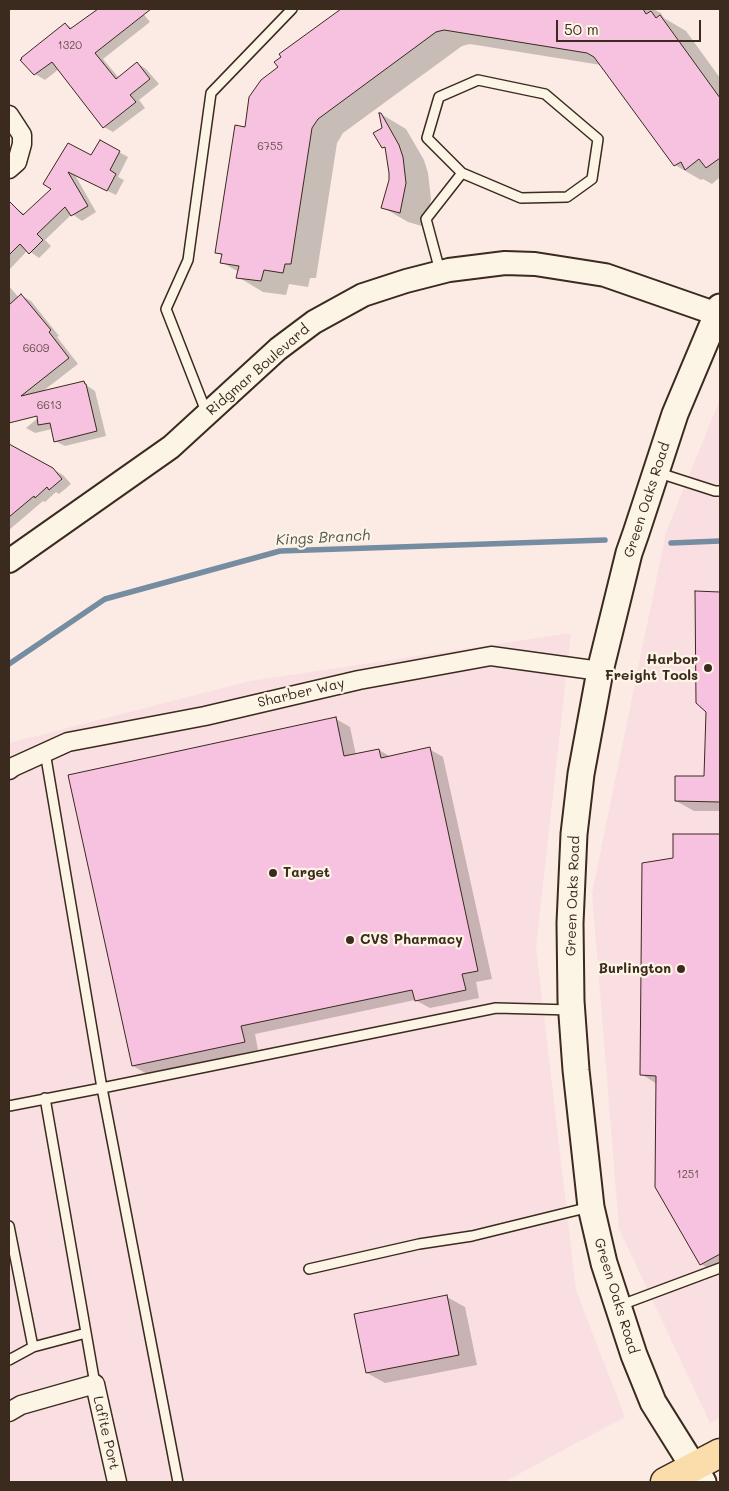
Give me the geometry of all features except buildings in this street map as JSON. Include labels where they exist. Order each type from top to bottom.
[{"type":"main road","name":"Green Oaks Road","points":[[699,1475],[652,1402],[634,1355],[604,1263],[591,1207],[576,1070],[572,1010],[570,923],[574,834],[581,774],[600,671],[629,553],[675,414],[718,310]]},
{"type":"main road","points":[[665,1482],[699,1475],[720,1453]]},
{"type":"street","points":[[9,115],[22,135],[18,162],[9,169]]},
{"type":"street","name":"Ridgmar Boulevard","points":[[9,561],[171,446],[278,349],[314,322],[363,294],[449,270],[505,263],[535,264],[605,275],[718,310]]},
{"type":"street","name":"Sharber Way","points":[[9,770],[13,766],[68,742],[204,716],[359,680],[491,656],[600,671]]},
{"type":"street","points":[[9,1412],[21,1406],[95,1384]]},
{"type":"street","name":"Lafite Port","points":[[95,1384],[117,1482]]},
{"type":"lane","points":[[207,414],[166,309],[188,260],[211,93],[292,9]]},
{"type":"lane","points":[[478,80],[545,94],[598,139],[592,179],[567,197],[521,198],[462,173],[427,138],[439,97],[478,80]]},
{"type":"lane","points":[[440,274],[426,219],[462,173]]},
{"type":"lane","points":[[656,472],[714,491],[720,491]]},
{"type":"lane","points":[[45,752],[102,1088],[178,1482]]},
{"type":"lane","points":[[9,1106],[496,1008],[572,1010]]},
{"type":"lane","points":[[45,1098],[95,1384]]},
{"type":"lane","points":[[309,1269],[419,1244],[472,1236],[591,1207]]},
{"type":"lane","points":[[9,1226],[33,1347]]},
{"type":"lane","points":[[618,1306],[720,1268]]},
{"type":"lane","points":[[9,1360],[33,1347],[86,1333]]},
{"type":"shaded area","points":[[720,399],[720,1418],[710,1423],[619,1229],[592,893],[666,532]]},
{"type":"shaded area","points":[[571,633],[536,947],[576,1290],[625,1417],[504,1482],[9,1482],[9,743],[250,681]]},
{"type":"waterway","name":"Kings Branch","points":[[9,664],[105,599],[280,551],[605,540]]},
{"type":"waterway","name":"Kings Branch","points":[[671,543],[720,541]]},
{"type":"place","name":"Harbor Freight Tools","points":[[708,668]]},
{"type":"place","name":"Target","points":[[273,873]]},
{"type":"place","name":"CVS Pharmacy","points":[[350,940]]},
{"type":"place","name":"Burlington","points":[[681,969]]}]
